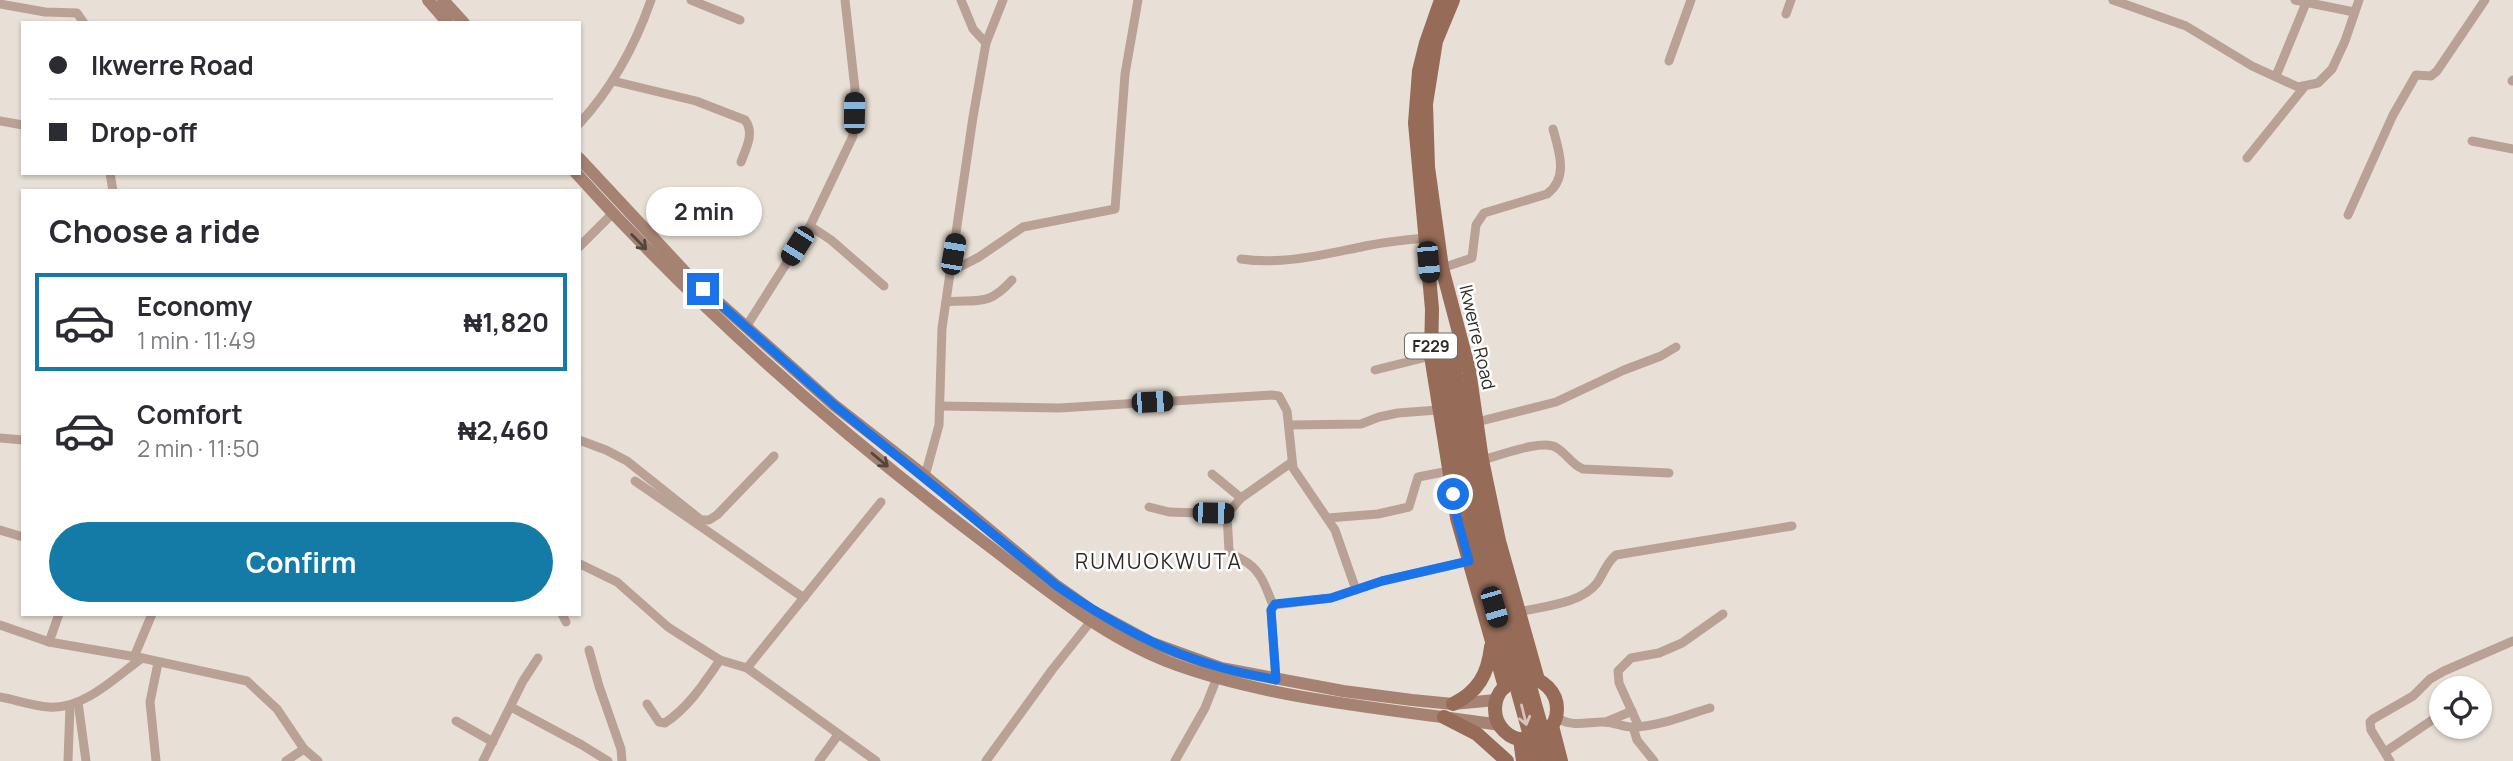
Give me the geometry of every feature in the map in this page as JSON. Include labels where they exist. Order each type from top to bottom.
[{"type":"main road","points":[[428,0],[446,21]]},
{"type":"main road","points":[[443,0],[462,21]]},
{"type":"main road","name":"Ikwerre Road","points":[[1441,0],[1426,43],[1416,102],[1416,151],[1432,309],[1442,359]]},
{"type":"main road","name":"Ikwerre Road","points":[[1453,0],[1436,41],[1426,104],[1428,167],[1443,268],[1451,308],[1469,370],[1482,460],[1499,541],[1538,680]]},
{"type":"main road","points":[[581,160],[688,275],[834,405],[925,476],[1057,586],[1091,610],[1152,643],[1219,673],[1373,696],[1453,704],[1496,700]]},
{"type":"main road","points":[[578,175],[668,272],[799,392],[926,498],[1091,621],[1146,652],[1219,673],[1334,701],[1500,725]]},
{"type":"main road","points":[[1451,308],[1442,359],[1467,501],[1537,761]]},
{"type":"main road","points":[[1442,359],[1479,506],[1551,761]]},
{"type":"main road","name":"F229","points":[[1442,359],[1438,410],[1457,518],[1505,687]]},
{"type":"main road","points":[[1453,704],[1466,698],[1481,681],[1489,663],[1492,639]]},
{"type":"main road","points":[[1554,722],[1539,736],[1520,739],[1508,734],[1500,725],[1495,713],[1496,700],[1505,687],[1519,679],[1538,680],[1552,692],[1557,705],[1554,722],[1561,761]]},
{"type":"main road","points":[[1444,717],[1477,734],[1507,761]]},
{"type":"main road","points":[[1520,739],[1523,761]]},
{"type":"street","points":[[581,121],[613,81],[642,26],[651,0]]},
{"type":"street","points":[[691,0],[740,20]]},
{"type":"street","points":[[746,327],[810,226],[853,136],[855,89],[845,0]]},
{"type":"street","points":[[961,0],[973,29],[986,43]]},
{"type":"street","points":[[925,476],[934,445],[940,406],[942,328],[986,43],[1003,0]]},
{"type":"street","points":[[950,272],[979,257],[1023,227],[1115,209],[1125,74],[1138,0]]},
{"type":"street","points":[[1669,61],[1691,0]]},
{"type":"street","points":[[1786,14],[1791,0]]},
{"type":"street","points":[[2113,0],[2186,26],[2230,54],[2298,87],[2318,83],[2332,69],[2346,41],[2359,0]]},
{"type":"street","points":[[2295,0],[2354,12]]},
{"type":"street","points":[[2348,215],[2393,115],[2416,75],[2431,76],[2437,71],[2485,0]]},
{"type":"street","points":[[0,4],[45,12],[77,13],[82,21]]},
{"type":"street","points":[[2276,76],[2306,4]]},
{"type":"street","points":[[613,81],[696,101],[746,120],[750,134],[741,162]]},
{"type":"street","points":[[2247,158],[2305,86]]},
{"type":"street","points":[[0,121],[21,125]]},
{"type":"street","points":[[1443,268],[1472,258],[1476,225],[1484,213],[1547,194],[1559,182],[1561,160],[1553,129]]},
{"type":"street","points":[[2472,141],[2513,149]]},
{"type":"street","points":[[581,245],[612,214]]},
{"type":"street","points":[[810,226],[831,240],[884,286]]},
{"type":"street","points":[[1241,259],[1265,260],[1326,255],[1361,246],[1426,238]]},
{"type":"street","points":[[946,302],[982,301],[996,296],[1012,280]]},
{"type":"street","points":[[1477,422],[1556,402],[1661,356],[1676,346]]},
{"type":"street","points":[[1375,370],[1442,359]]},
{"type":"street","points":[[940,406],[1059,408],[1279,396],[1285,403],[1292,462],[1300,480],[1328,518],[1342,548],[1356,590]]},
{"type":"street","points":[[1289,425],[1361,424],[1398,413],[1438,410]]},
{"type":"street","points":[[0,439],[21,440]]},
{"type":"street","points":[[581,441],[627,461],[701,520],[709,520],[717,515],[774,457]]},
{"type":"street","points":[[1482,460],[1550,445],[1556,446],[1583,469],[1669,473]]},
{"type":"street","points":[[1276,680],[1271,610],[1273,605],[1257,571],[1231,555],[1227,514],[1241,498],[1292,462]]},
{"type":"street","points":[[1328,518],[1378,514],[1409,507],[1418,477],[1449,471]]},
{"type":"street","points":[[1212,474],[1241,498]]},
{"type":"street","points":[[635,481],[804,598]]},
{"type":"street","points":[[747,668],[881,502]]},
{"type":"street","points":[[1149,507],[1169,512],[1227,514]]},
{"type":"street","points":[[1519,612],[1577,598],[1586,593],[1597,583],[1608,562],[1616,555],[1792,526]]},
{"type":"street","points":[[0,530],[21,536]]},
{"type":"street","points":[[1273,605],[1331,598],[1382,581],[1469,561]]},
{"type":"street","points":[[581,564],[617,582],[668,627],[720,660],[747,668],[876,761]]},
{"type":"street","points":[[1654,761],[1637,740],[1632,711],[1619,683],[1618,671],[1631,658],[1659,653],[1682,643],[1723,614]]},
{"type":"street","points":[[49,642],[58,616]]},
{"type":"street","points":[[0,697],[51,708],[74,704],[109,683],[138,658],[151,616]]},
{"type":"street","points":[[986,761],[1091,621]]},
{"type":"street","points":[[0,625],[49,642],[247,681],[277,709],[304,749],[318,761]]},
{"type":"street","points":[[2429,724],[2387,757],[2371,730],[2370,722],[2413,695],[2430,679],[2444,671],[2513,641]]},
{"type":"street","points":[[589,650],[621,749],[622,761]]},
{"type":"street","points":[[484,761],[526,674],[538,659]]},
{"type":"street","points":[[647,704],[659,722],[665,723],[678,714],[696,694],[720,660]]},
{"type":"street","points":[[156,761],[150,702],[158,663]]},
{"type":"street","points":[[1175,761],[1205,708],[1219,673]]},
{"type":"street","points":[[68,761],[74,704]]},
{"type":"street","points":[[74,704],[86,761]]},
{"type":"street","points":[[511,707],[608,761]]},
{"type":"street","points":[[1554,722],[1606,722],[1636,727],[1710,708]]},
{"type":"street","points":[[1606,722],[1632,711]]},
{"type":"street","points":[[456,721],[493,742]]},
{"type":"street","points":[[819,761],[838,735]]},
{"type":"street","points":[[286,761],[304,749]]},
{"type":"district","name":"RUMUOKWUTA","points":[[1159,561]]},
{"type":"route","points":[[703,289],[834,405],[925,476],[1057,586],[1091,610],[1152,643],[1221,668],[1276,680],[1271,610],[1275,604],[1331,598],[1382,581],[1469,561],[1453,494]]}]
